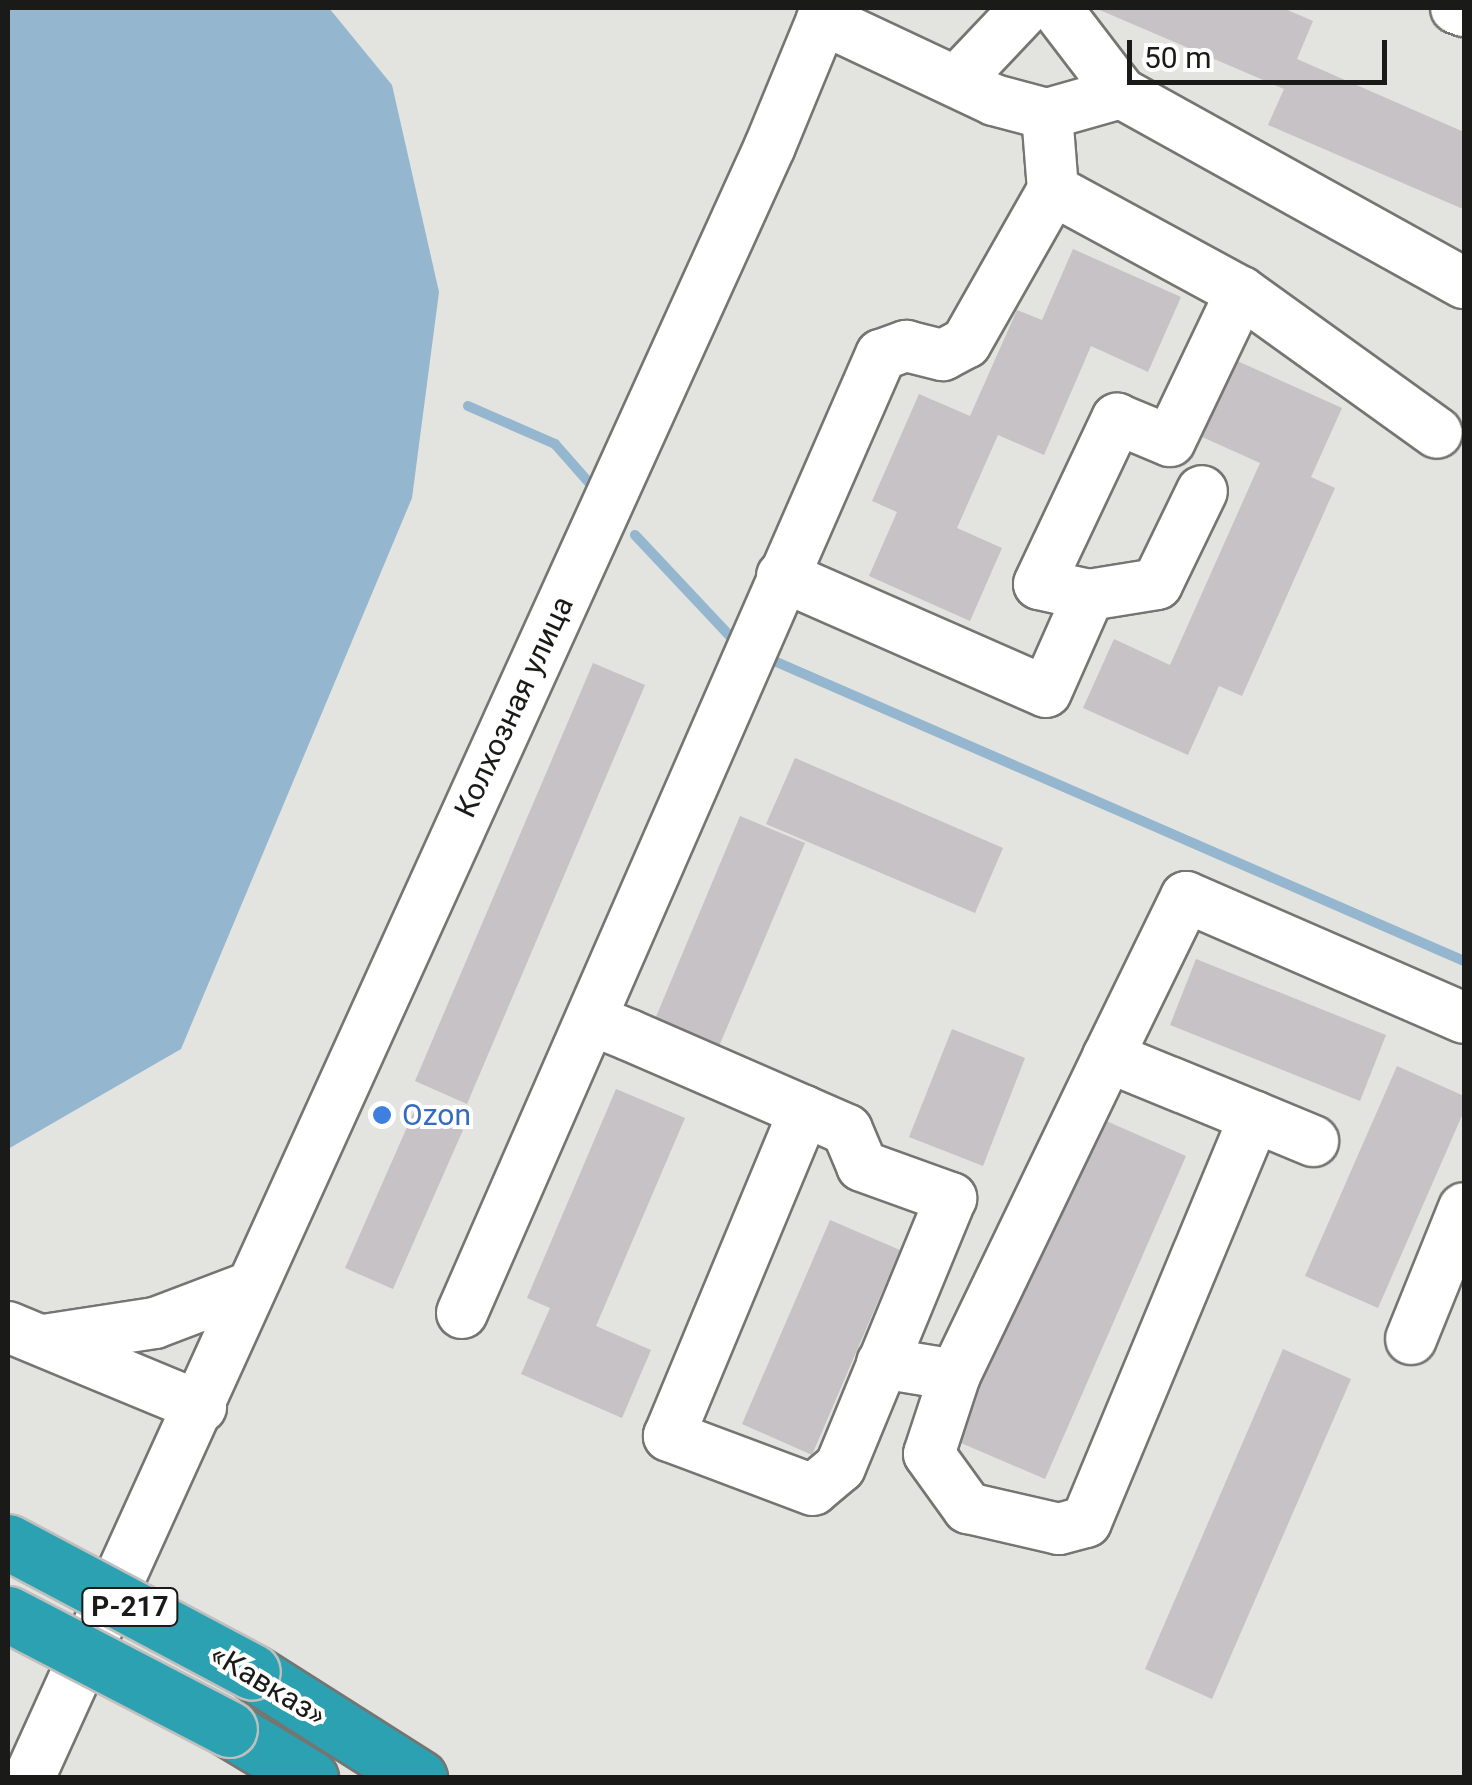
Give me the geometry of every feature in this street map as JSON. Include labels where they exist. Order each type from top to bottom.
[{"type":"highway","name":"«Кавказ»","points":[[8,1542],[252,1672],[419,1778]]},
{"type":"highway","name":"«Кавказ»","points":[[8,1614],[230,1729],[310,1778]]},
{"type":"street","points":[[958,80],[1026,8]]},
{"type":"street","points":[[1056,8],[1121,94],[1464,283]]},
{"type":"street","points":[[1456,8],[1464,11]]},
{"type":"street","points":[[824,13],[994,100],[1047,114],[1121,94]]},
{"type":"street","name":"Колхозная улица","points":[[30,1778],[770,146],[824,13]]},
{"type":"street","points":[[462,1313],[881,355],[906,346],[943,355],[966,343],[1053,190],[1047,114]]},
{"type":"street","points":[[1053,190],[1241,292],[1437,433]]},
{"type":"street","points":[[1202,492],[1157,584],[1089,595],[1039,584],[1117,419],[1170,441],[1241,292]]},
{"type":"street","points":[[782,576],[1046,692],[1089,595]]},
{"type":"street","points":[[1255,1117],[1086,1522],[1059,1530],[968,1508],[943,1480],[929,1454],[955,1374],[1186,897],[1464,1018]]},
{"type":"street","points":[[592,1020],[847,1130],[862,1166],[951,1198],[840,1467],[813,1490],[669,1436],[804,1112]]},
{"type":"street","points":[[1108,1057],[1313,1141]]},
{"type":"street","points":[[1411,1339],[1464,1208]]},
{"type":"street","points":[[26,1334],[156,1323],[250,1287]]},
{"type":"street","points":[[26,1334],[201,1406]]},
{"type":"street","points":[[882,1364],[955,1374]]},
{"type":"water","points":[[8,8],[329,8],[392,85],[439,292],[412,498],[181,1049],[8,1149]]},
{"type":"building","points":[[1095,8],[1283,8],[1313,21],[1297,59],[1464,132],[1463,209],[1268,125],[1284,89]]},
{"type":"building","points":[[1073,249],[1181,297],[1148,372],[1091,346],[1044,455],[998,435],[957,528],[1002,548],[970,621],[869,576],[897,512],[872,501],[919,394],[970,416],[1017,310],[1042,320]]},
{"type":"building","points":[[1235,360],[1342,408],[1311,477],[1335,488],[1242,696],[1219,686],[1188,755],[1083,708],[1114,639],[1170,665],[1260,463],[1200,436]]},
{"type":"building","points":[[593,663],[645,685],[467,1104],[415,1081]]},
{"type":"building","points":[[795,758],[1003,848],[975,913],[766,824]]},
{"type":"building","points":[[740,816],[805,843],[717,1051],[653,1024]]},
{"type":"building","points":[[1196,959],[1386,1035],[1360,1101],[1170,1025]]},
{"type":"building","points":[[952,1029],[1025,1058],[983,1166],[909,1137]]},
{"type":"building","points":[[1397,1066],[1464,1096],[1464,1111],[1378,1308],[1305,1276]]},
{"type":"building","points":[[616,1089],[685,1118],[596,1326],[651,1350],[622,1418],[521,1374],[550,1308],[527,1298]]},
{"type":"building","points":[[415,1109],[463,1130],[393,1289],[345,1268]]},
{"type":"building","points":[[1095,1116],[1186,1156],[1045,1479],[954,1440]]},
{"type":"building","points":[[830,1220],[900,1250],[812,1455],[742,1424]]},
{"type":"building","points":[[1283,1349],[1351,1379],[1212,1699],[1145,1669]]},
{"type":"waterway","points":[[468,406],[555,444],[591,485]]},
{"type":"waterway","points":[[635,535],[740,647]]},
{"type":"waterway","points":[[765,657],[1464,961]]},
{"type":"place","name":"Ozon","points":[[382,1115]]}]
